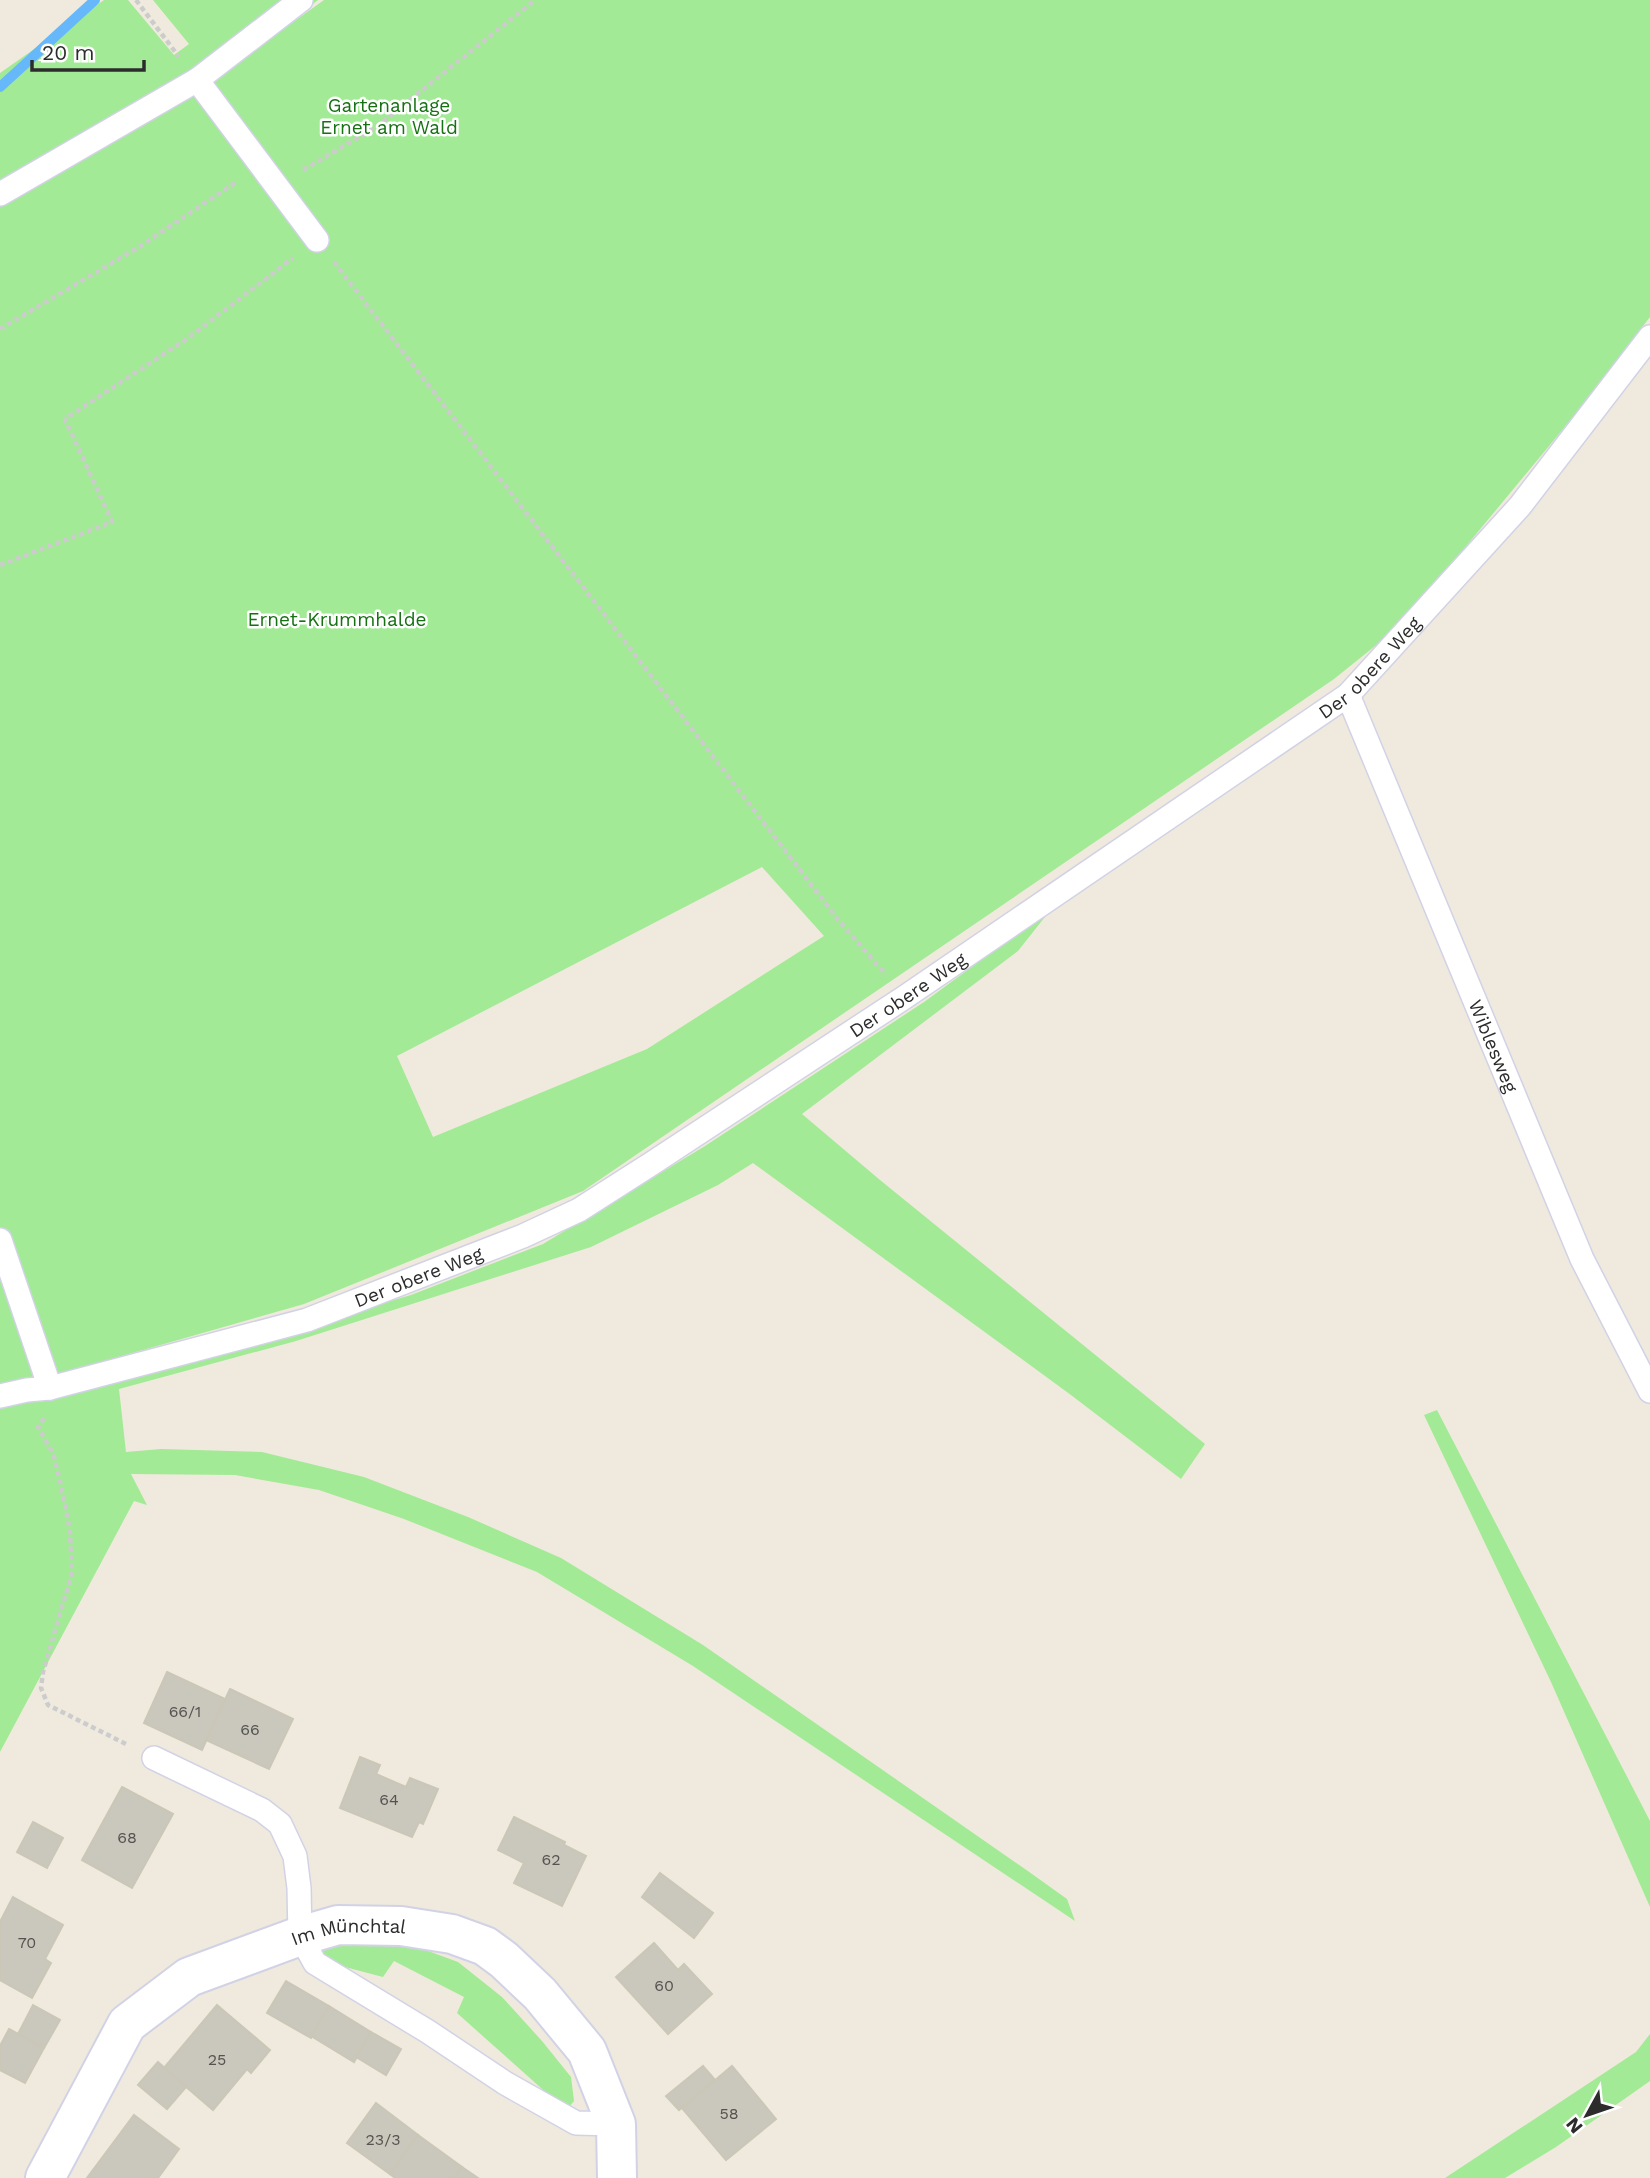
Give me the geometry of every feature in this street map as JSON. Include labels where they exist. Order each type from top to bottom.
[{"type":"street","name":"Im Münchtal","points":[[45,2178],[127,2024],[189,1977],[300,1936],[338,1925],[401,1926],[452,1934],[485,1945],[504,1960],[540,1994],[587,2051],[616,2124],[617,2178]]},
{"type":"lane","points":[[0,194],[197,80],[301,0]]},
{"type":"lane","points":[[197,80],[317,240]]},
{"type":"lane","name":"Der obere Weg","points":[[0,1396],[50,1388],[307,1320],[523,1236],[579,1210],[905,997],[1348,695],[1520,506],[1650,337]]},
{"type":"lane","name":"Wiblesweg","points":[[1348,695],[1582,1259],[1650,1391]]},
{"type":"lane","points":[[0,1240],[50,1388]]},
{"type":"lane","points":[[154,1758],[262,1810],[280,1824],[295,1856],[300,1936],[315,1963],[427,2031],[505,2083],[576,2123],[616,2124]]},
{"type":"path","points":[[136,0],[197,80]]},
{"type":"path","points":[[275,186],[376,127],[535,0]]},
{"type":"path","points":[[0,329],[139,247],[259,165]]},
{"type":"path","points":[[0,565],[112,522],[65,419],[188,338],[317,240],[839,921],[905,997]]},
{"type":"path","points":[[38,1427],[53,1453],[61,1485],[70,1531],[72,1573],[43,1672],[41,1688],[48,1705],[154,1758]]},
{"type":"green space","name":"Ernet-Krummhalde","points":[[104,0],[128,0],[174,55],[189,44],[153,0],[318,0],[244,57],[324,0],[1650,0],[1650,317],[1573,417],[1400,626],[1334,679],[583,1191],[304,1304],[59,1374],[118,1379],[411,1295],[543,1244],[705,1146],[924,1002],[1052,908],[1018,951],[802,1114],[1205,1444],[1181,1479],[1071,1395],[753,1163],[718,1185],[591,1247],[296,1341],[119,1389],[126,1452],[161,1449],[262,1452],[364,1477],[468,1517],[561,1558],[703,1645],[1025,1869],[1067,1899],[1075,1921],[693,1666],[537,1572],[404,1519],[319,1490],[235,1475],[131,1474],[147,1505],[134,1501],[0,1752],[0,73]],"holes":[[[762,867],[824,936],[647,1049],[433,1137],[397,1056]]]},
{"type":"green space","points":[[1437,1410],[1650,1821],[1650,1907],[1551,1682],[1424,1415]]},
{"type":"green space","points":[[319,1938],[420,1948],[458,1962],[502,1997],[542,2041],[571,2077],[574,2101],[569,2107],[560,2105],[457,2013],[464,1997],[394,1961],[383,1977],[326,1962],[317,1951]]},
{"type":"green space","points":[[1650,2034],[1650,2081],[1556,2147],[1505,2178],[1445,2178],[1636,2052]]},
{"type":"building","points":[[167,1672],[225,1699],[202,1750],[144,1723]]},
{"type":"building","points":[[230,1689],[293,1719],[269,1769],[206,1740]]},
{"type":"building","points":[[360,1757],[380,1765],[376,1774],[406,1787],[410,1778],[438,1789],[423,1824],[419,1822],[412,1837],[340,1808]]},
{"type":"building","points":[[122,1787],[173,1814],[132,1888],[82,1860]]},
{"type":"building","points":[[514,1817],[565,1842],[564,1845],[586,1856],[562,1906],[514,1883],[524,1863],[498,1850]]},
{"type":"building","points":[[33,1822],[63,1838],[47,1868],[17,1852]]},
{"type":"building","points":[[660,1873],[713,1913],[694,1938],[642,1897]]},
{"type":"building","points":[[13,1897],[63,1925],[45,1959],[51,1963],[32,1998],[0,1980],[0,1922]]},
{"type":"building","points":[[654,1943],[678,1970],[684,1964],[712,1994],[668,2034],[616,1977]]},
{"type":"building","points":[[286,1981],[329,2006],[311,2038],[267,2013]]},
{"type":"building","points":[[33,2005],[60,2020],[44,2048],[18,2034]]},
{"type":"building","points":[[217,2005],[270,2050],[251,2073],[247,2069],[213,2110],[164,2068]]},
{"type":"building","points":[[329,2006],[371,2032],[354,2062],[311,2036]]},
{"type":"building","points":[[9,2029],[44,2048],[25,2083],[0,2070],[0,2046]]},
{"type":"building","points":[[371,2032],[401,2049],[386,2075],[356,2057]]},
{"type":"building","points":[[158,2062],[186,2087],[167,2109],[138,2085]]},
{"type":"building","points":[[703,2066],[715,2080],[679,2110],[666,2096]]},
{"type":"building","points":[[732,2066],[776,2119],[726,2160],[682,2108]]},
{"type":"building","points":[[376,2103],[418,2135],[390,2174],[347,2143]]},
{"type":"building","points":[[134,2115],[179,2149],[158,2178],[87,2178]]},
{"type":"building","points":[[418,2135],[462,2167],[454,2178],[395,2178],[390,2174]]},
{"type":"building","points":[[462,2167],[478,2178],[454,2178]]},
{"type":"waterway","points":[[0,87],[95,0]]},
{"type":"park label","name":"Gartenanlage Ernet am Wald","points":[[389,116]]}]
